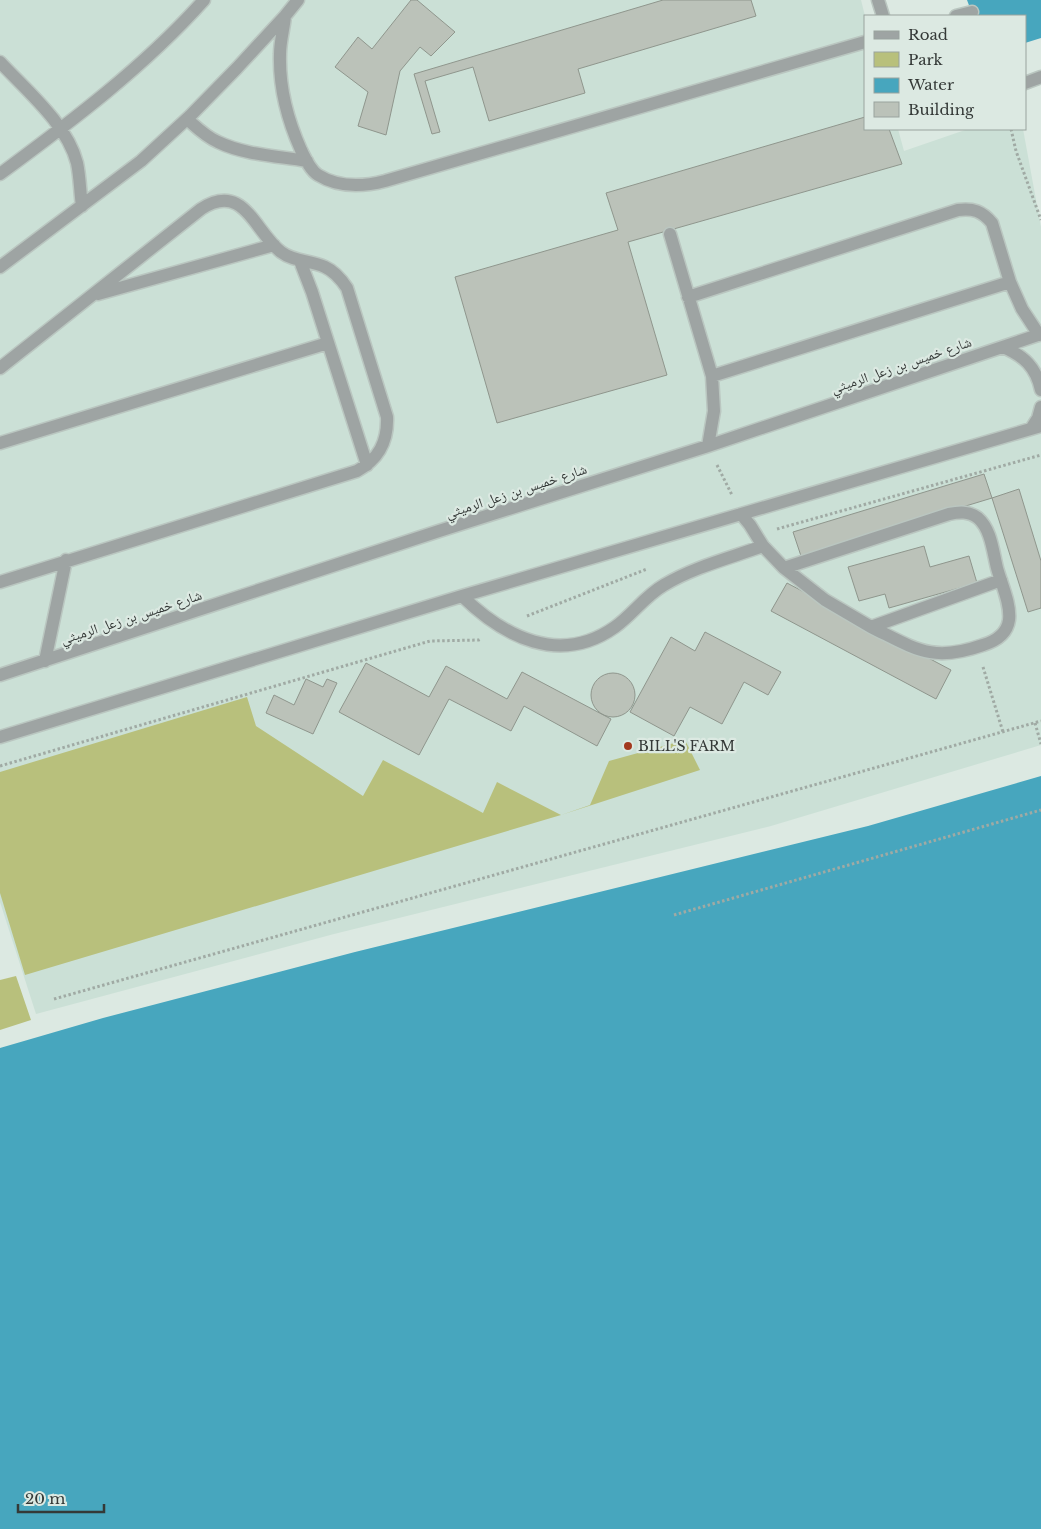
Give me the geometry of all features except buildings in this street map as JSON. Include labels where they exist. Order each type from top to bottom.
[{"type":"street","points":[[0,174],[62,129],[127,76],[186,20],[204,0]]},
{"type":"street","points":[[0,266],[140,161],[187,119],[286,16],[298,0]]},
{"type":"street","points":[[878,0],[883,15]]},
{"type":"street","points":[[960,15],[972,12]]},
{"type":"street","points":[[286,16],[280,53],[282,90],[291,127],[307,161],[316,174],[333,182],[350,186],[368,185],[864,42]]},
{"type":"street","points":[[0,62],[62,129],[71,146],[77,164],[82,206]]},
{"type":"street","points":[[1026,82],[1041,77]]},
{"type":"street","points":[[187,119],[202,132],[218,142],[237,149],[307,161]]},
{"type":"street","points":[[0,368],[201,209],[217,201],[235,203],[243,207],[281,252],[300,261],[325,267],[337,275],[347,288],[387,417],[387,433],[382,449],[367,465],[357,471],[0,582]]},
{"type":"street","points":[[688,297],[948,213],[967,209],[977,210],[992,223],[1010,282],[1022,310],[1040,335]]},
{"type":"street","points":[[670,234],[712,376],[714,411],[708,446]]},
{"type":"street","points":[[91,296],[274,245]]},
{"type":"street","points":[[300,261],[367,465]]},
{"type":"street","points":[[712,376],[1010,282]]},
{"type":"street","name":"شارع خميس بن زعل الرميثي","points":[[0,675],[440,531],[708,446],[1040,335]]},
{"type":"street","points":[[0,443],[328,343]]},
{"type":"street","points":[[1003,347],[1025,359],[1034,369],[1041,390]]},
{"type":"street","points":[[0,737],[462,596],[1036,428],[1041,407]]},
{"type":"street","points":[[741,514],[763,546],[784,568],[825,600],[871,627],[906,644],[934,653],[948,654],[993,642],[1007,628],[1008,608],[984,525],[968,513],[949,514],[784,568]]},
{"type":"street","points":[[462,596],[480,613],[507,631],[544,645],[564,645],[583,642],[612,629],[625,620],[649,595],[684,574],[763,546]]},
{"type":"street","points":[[45,661],[66,560]]},
{"type":"street","points":[[871,627],[1000,580]]},
{"type":"path","points":[[1011,130],[1016,151],[1041,220]]},
{"type":"path","points":[[708,446],[741,514]]},
{"type":"path","points":[[977,647],[1003,732]]},
{"type":"path","points":[[54,999],[1041,721]]},
{"type":"path","points":[[1035,723],[1041,744]]},
{"type":"path","points":[[674,915],[1041,810]]},
{"type":"shaded area","points":[[0,0],[861,0],[865,15],[864,130],[898,130],[904,151],[965,130],[1023,130],[1041,227],[1041,745],[771,826],[334,934],[36,1014],[0,902]]},
{"type":"green space","points":[[247,697],[256,726],[363,796],[383,760],[483,813],[497,782],[561,815],[25,975],[0,893],[0,772]]},
{"type":"green space","points":[[685,740],[700,770],[561,815],[590,805],[609,761]]},
{"type":"green space","points":[[16,976],[31,1020],[0,1030],[0,980]]},
{"type":"water","points":[[967,0],[1041,0],[1041,38],[1026,43],[1026,15],[973,15]]},
{"type":"water","points":[[1041,776],[1041,1529],[0,1529],[0,1048],[103,1018],[355,952],[868,826]]},
{"type":"place","name":"BILL'S FARM","points":[[628,746]]}]
